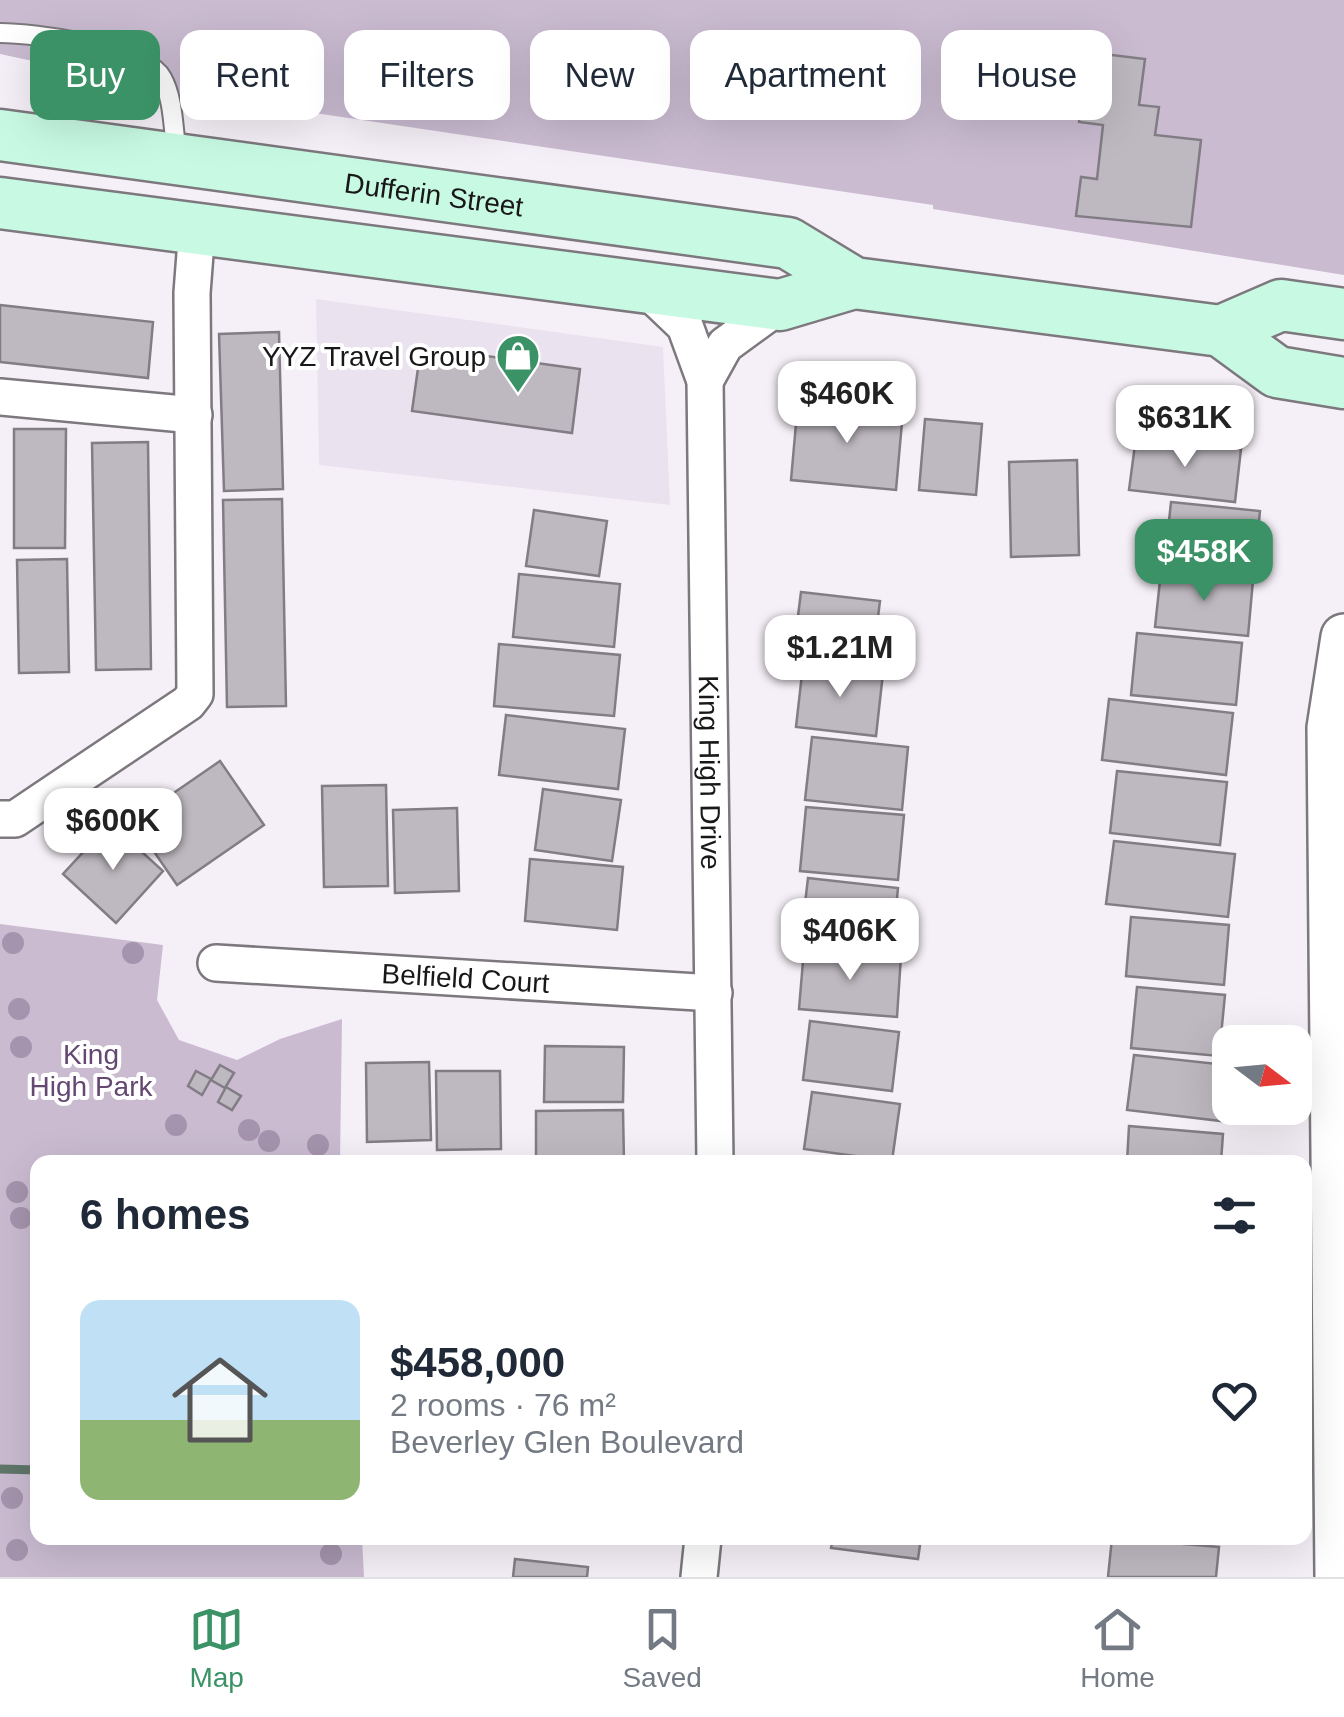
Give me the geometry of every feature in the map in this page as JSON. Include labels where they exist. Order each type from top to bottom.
[{"type":"main road","name":"Dufferin Street","points":[[0,136],[788,243],[854,283]]},
{"type":"main road","points":[[0,155],[165,158]]},
{"type":"main road","name":"Dufferin Street","points":[[0,203],[780,305],[854,283],[1221,330],[1277,372],[1344,383]]},
{"type":"main road","name":"Dufferin Street","points":[[1221,330],[1281,305],[1344,314]]},
{"type":"street","points":[[0,820],[15,819],[188,703],[195,694],[192,293],[197,228]]},
{"type":"street","name":"King High Drive","points":[[643,286],[685,326],[705,382],[715,1155]]},
{"type":"street","points":[[705,382],[725,345],[780,305]]},
{"type":"street","points":[[0,397],[194,415]]},
{"type":"street","points":[[1338,1577],[1332,1086],[1339,987],[1330,728],[1344,637]]},
{"type":"street","name":"Belfield Court","points":[[216,964],[714,993]]},
{"type":"street","points":[[700,1577],[702,1545]]},
{"type":"lane","points":[[0,32],[68,39],[140,60],[158,71],[168,95],[165,158]]},
{"type":"shaded area","points":[[316,299],[663,347],[670,505],[319,465]]},
{"type":"green space","points":[[0,0],[1344,0],[1344,275],[933,209],[933,205],[362,120],[510,120],[510,30],[344,30],[344,117],[324,114],[324,30],[180,30],[180,93],[160,88],[160,30],[30,30],[30,60],[0,54]]},
{"type":"green space","name":"King High Park","points":[[0,924],[163,945],[157,1000],[179,1040],[237,1060],[280,1039],[342,1019],[340,1155],[30,1155],[30,1545],[362,1545],[364,1577],[0,1577]]},
{"type":"building","points":[[1112,55],[1145,59],[1139,105],[1159,107],[1155,135],[1201,140],[1191,227],[1076,216],[1081,177],[1097,179],[1103,125],[1079,122],[1112,120]]},
{"type":"building","points":[[0,305],[153,322],[148,378],[0,362]]},
{"type":"building","points":[[279,332],[283,489],[224,491],[219,334]]},
{"type":"building","points":[[421,347],[580,369],[572,433],[412,411]]},
{"type":"building","points":[[798,401],[903,411],[896,490],[791,480]]},
{"type":"building","points":[[925,419],[982,424],[976,495],[919,490]]},
{"type":"building","points":[[14,429],[66,429],[65,548],[14,548]]},
{"type":"building","points":[[1136,437],[1241,449],[1235,502],[1129,490]]},
{"type":"building","points":[[148,442],[151,669],[96,670],[92,443]]},
{"type":"building","points":[[1077,460],[1079,555],[1011,557],[1009,462]]},
{"type":"building","points":[[282,499],[286,706],[227,707],[223,500]]},
{"type":"building","points":[[1171,502],[1260,511],[1254,569],[1165,559]]},
{"type":"building","points":[[534,510],[607,521],[599,576],[526,566]]},
{"type":"building","points":[[67,559],[69,672],[19,673],[17,560]]},
{"type":"building","points":[[1161,571],[1253,580],[1248,636],[1155,627]]},
{"type":"building","points":[[519,574],[620,584],[614,647],[513,637]]},
{"type":"building","points":[[801,592],[880,601],[872,665],[793,656]]},
{"type":"building","points":[[1137,633],[1242,643],[1236,705],[1131,695]]},
{"type":"building","points":[[499,644],[620,655],[614,716],[494,706]]},
{"type":"building","points":[[803,665],[883,673],[876,736],[796,727]]},
{"type":"building","points":[[1109,699],[1233,713],[1226,775],[1102,760]]},
{"type":"building","points":[[506,715],[625,729],[618,789],[499,775]]},
{"type":"building","points":[[812,737],[908,747],[902,810],[805,800]]},
{"type":"building","points":[[220,761],[264,825],[177,885],[133,821]]},
{"type":"building","points":[[1117,771],[1227,782],[1220,845],[1110,833]]},
{"type":"building","points":[[386,785],[388,886],[324,887],[322,786]]},
{"type":"building","points":[[543,789],[621,800],[612,861],[535,850]]},
{"type":"building","points":[[806,807],[904,815],[898,880],[800,871]]},
{"type":"building","points":[[457,808],[459,891],[395,893],[393,810]]},
{"type":"building","points":[[110,823],[163,871],[116,923],[63,874]]},
{"type":"building","points":[[1114,841],[1235,854],[1228,917],[1106,904]]},
{"type":"building","points":[[530,859],[623,867],[617,930],[525,921]]},
{"type":"building","points":[[808,878],[898,888],[892,948],[801,938]]},
{"type":"building","points":[[1131,917],[1229,925],[1224,985],[1126,976]]},
{"type":"building","points":[[804,949],[901,956],[897,1017],[799,1009]]},
{"type":"building","points":[[1137,987],[1225,995],[1222,1025],[1212,1025],[1212,1055],[1131,1048]]},
{"type":"building","points":[[810,1021],[899,1032],[892,1091],[803,1080]]},
{"type":"building","points":[[545,1046],[624,1047],[623,1102],[544,1102]]},
{"type":"building","points":[[1134,1055],[1212,1063],[1212,1120],[1127,1110]]},
{"type":"building","points":[[429,1062],[431,1140],[367,1142],[366,1063]]},
{"type":"building","points":[[220,1065],[234,1073],[225,1088],[211,1080]]},
{"type":"building","points":[[196,1071],[211,1079],[202,1095],[188,1086]]},
{"type":"building","points":[[436,1071],[500,1071],[501,1149],[437,1150]]},
{"type":"building","points":[[226,1087],[241,1096],[232,1110],[218,1102]]},
{"type":"building","points":[[812,1092],[900,1104],[893,1155],[848,1155],[804,1149]]},
{"type":"building","points":[[623,1110],[624,1155],[536,1155],[536,1111]]},
{"type":"building","points":[[1129,1126],[1223,1134],[1222,1155],[1127,1155]]},
{"type":"building","points":[[832,1545],[920,1545],[918,1559],[831,1548]]},
{"type":"building","points":[[1111,1545],[1219,1547],[1216,1577],[1108,1577]]},
{"type":"building","points":[[515,1559],[588,1567],[587,1577],[513,1577]]},
{"type":"waterway","points":[[0,1469],[30,1470]]},
{"type":"place","name":"YYZ Travel Group","points":[[518,394]]}]
